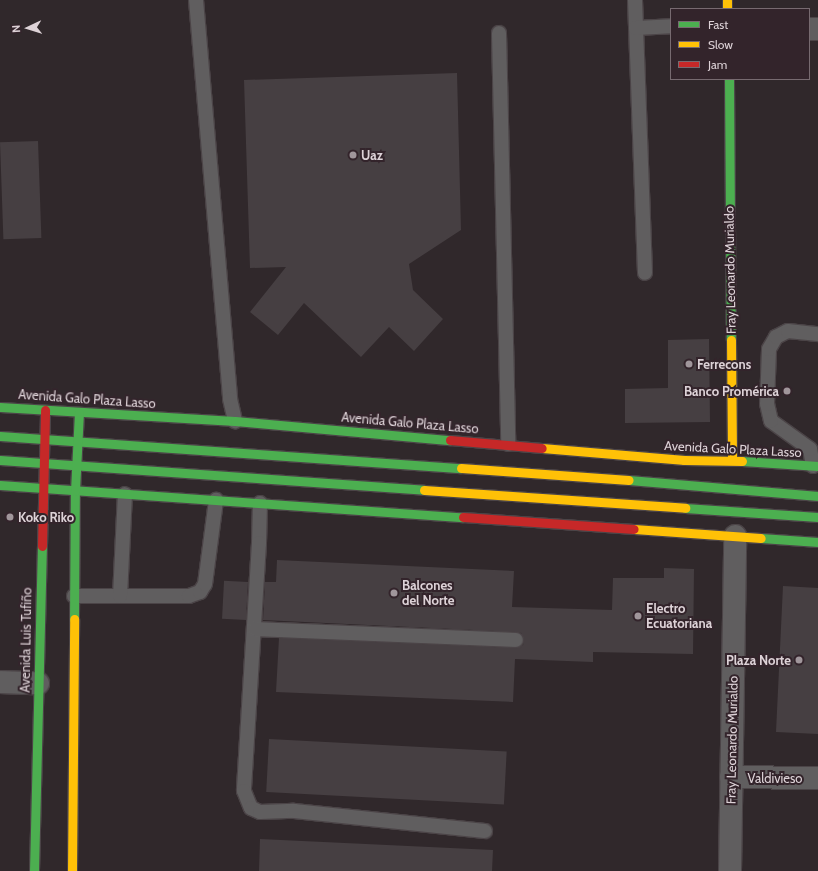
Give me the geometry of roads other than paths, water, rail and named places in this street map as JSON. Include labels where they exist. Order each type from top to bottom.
[{"type":"main road","name":"Fray Leonardo Murialdo","points":[[728,80],[732,460]]},
{"type":"main road","name":"Avenida Galo Plaza Lasso","points":[[0,406],[79,413],[234,421],[684,460],[732,460],[816,466]]},
{"type":"main road","name":"Avenida Luis Tufiño","points":[[34,871],[42,463],[45,410]]},
{"type":"main road","points":[[72,871],[75,491],[79,413]]},
{"type":"main road","points":[[0,436],[310,459],[568,475],[818,496]]},
{"type":"main road","points":[[0,460],[818,517]]},
{"type":"main road","points":[[0,485],[818,542]]},
{"type":"street","name":"Fray Leonardo Murialdo","points":[[730,871],[735,536]]},
{"type":"street","points":[[0,682],[38,682]]},
{"type":"street","name":"Valdivieso","points":[[731,778],[818,778]]},
{"type":"lane","points":[[196,0],[230,400],[234,421]]},
{"type":"lane","points":[[635,0],[645,273]]},
{"type":"lane","points":[[636,28],[670,26]]},
{"type":"lane","points":[[499,33],[508,444]]},
{"type":"lane","points":[[816,466],[810,449],[770,421],[768,396],[769,349],[776,337],[788,331],[818,334]]},
{"type":"lane","points":[[120,596],[125,494]]},
{"type":"lane","points":[[74,596],[189,596],[200,592],[205,584],[216,500]]},
{"type":"lane","points":[[260,503],[255,629],[244,791],[251,808],[260,812],[294,811],[486,832]]},
{"type":"lane","points":[[255,629],[516,640]]},
{"type":"place","name":"Uaz","points":[[353,155]]},
{"type":"place","name":"Ferrecons","points":[[689,364]]},
{"type":"place","name":"Banco Promérica","points":[[787,391]]},
{"type":"place","name":"Koko Riko","points":[[10,517]]},
{"type":"place","name":"Balcones del Norte","points":[[394,593]]},
{"type":"place","name":"Electro Ecuatoriana","points":[[638,616]]},
{"type":"place","name":"Plaza Norte","points":[[799,660]]}]
